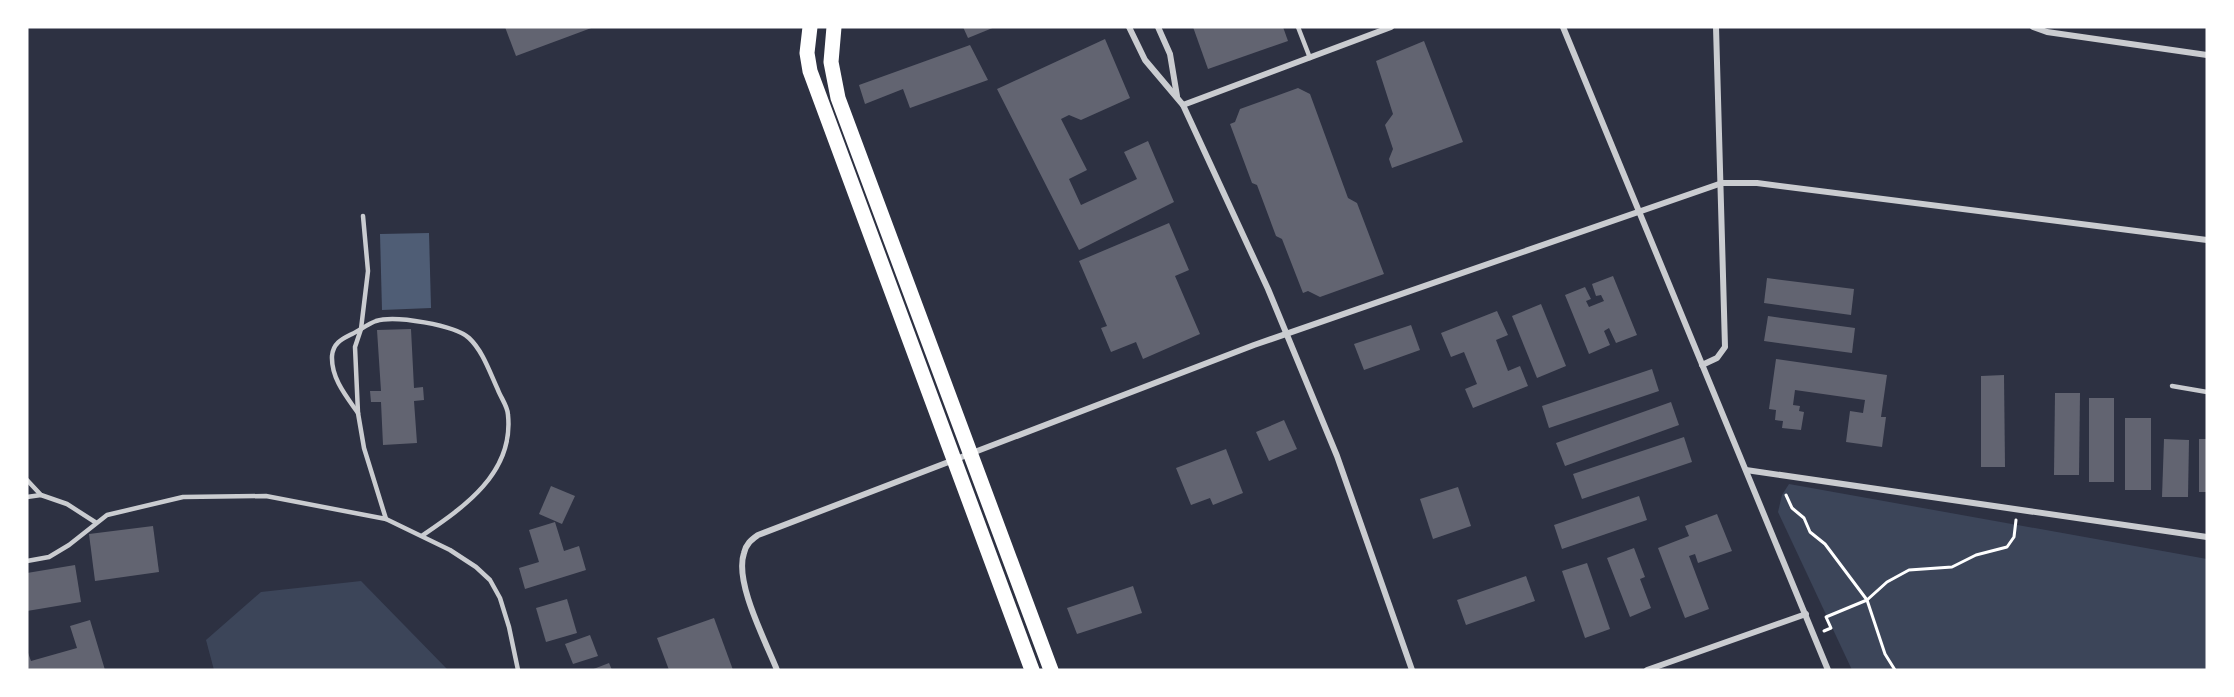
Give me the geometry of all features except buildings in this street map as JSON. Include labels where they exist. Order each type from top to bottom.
[{"type":"main road","points":[[810,27],[807,53],[810,72],[1032,670]]},
{"type":"main road","points":[[834,27],[831,62],[838,98],[1051,670]]},
{"type":"street","points":[[1129,27],[1145,60],[1183,105],[1286,334],[1337,456],[1412,670]]},
{"type":"street","points":[[1158,27],[1170,54],[1178,97]]},
{"type":"street","points":[[1183,105],[1392,27]]},
{"type":"street","points":[[1563,27],[1828,670]]},
{"type":"street","points":[[1702,365],[1717,358],[1725,347],[1716,27]]},
{"type":"street","points":[[2033,27],[2047,32],[2207,55]]},
{"type":"street","points":[[777,670],[744,583],[743,554],[748,543],[771,528],[1286,334],[1722,183],[1757,183],[2207,240]]},
{"type":"street","points":[[1746,470],[2207,537]]},
{"type":"street","points":[[1647,670],[1806,614]]},
{"type":"lane","points":[[1298,27],[1310,58]]},
{"type":"lane","points":[[363,216],[368,271],[361,329],[355,348],[358,413],[364,448],[386,519]]},
{"type":"lane","points":[[358,413],[340,388],[334,372],[332,355],[339,341],[378,320],[411,321],[450,328],[468,337],[480,351],[508,414],[506,444],[496,467],[480,493],[423,536]]},
{"type":"lane","points":[[2172,386],[2207,392]]},
{"type":"lane","points":[[27,480],[41,495]]},
{"type":"lane","points":[[27,497],[41,495],[67,504],[95,522]]},
{"type":"lane","points":[[27,561],[49,556],[69,545],[106,515],[183,497],[266,495],[386,519],[423,536],[476,567],[490,580],[500,598],[518,670]]},
{"type":"path","points":[[1786,495],[1792,508],[1804,518],[1810,532],[1825,544],[1867,600],[1885,654],[1895,670]]},
{"type":"path","points":[[1824,631],[1831,628],[1826,617],[1867,600],[1887,582],[1909,570],[1952,567],[1976,555],[2007,547],[2014,537],[2018,510]]},
{"type":"shaded area","points":[[429,233],[431,308],[382,310],[380,234]]},
{"type":"shaded area","points":[[1789,484],[2207,559],[2207,670],[1852,670],[1778,512],[1782,495]]},
{"type":"shaded area","points":[[361,581],[448,670],[214,670],[206,640],[261,592]]}]
